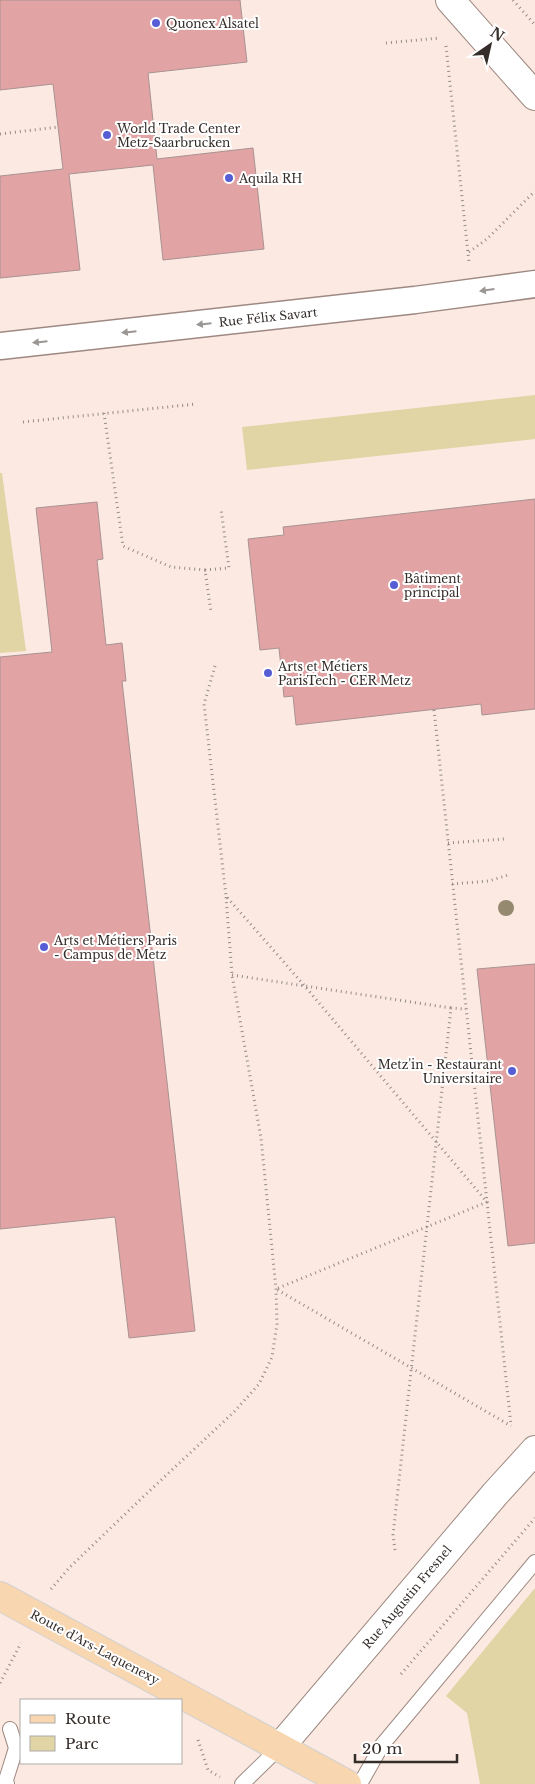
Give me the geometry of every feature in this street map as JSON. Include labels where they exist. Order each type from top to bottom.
[{"type":"main road","name":"Route d'Ars-Laquenexy","points":[[0,1596],[347,1784]]},
{"type":"street","points":[[450,0],[535,96]]},
{"type":"street","name":"Rue Félix Savart","points":[[0,346],[535,284]]},
{"type":"street","name":"Rue Augustin Fresnel","points":[[280,1747],[495,1494],[535,1450]]},
{"type":"lane","points":[[360,1784],[382,1745],[535,1562]]},
{"type":"lane","points":[[7,1784],[6,1780],[16,1748],[10,1730]]},
{"type":"lane","points":[[242,1784],[280,1747]]},
{"type":"path","points":[[513,0],[535,25]]},
{"type":"path","points":[[386,43],[446,37],[468,252],[470,293]]},
{"type":"path","points":[[0,134],[58,127]]},
{"type":"path","points":[[468,252],[487,239],[535,190]]},
{"type":"path","points":[[23,422],[196,404]]},
{"type":"path","points":[[104,413],[123,546],[171,568],[205,570],[229,568],[221,508]]},
{"type":"path","points":[[205,570],[210,612]]},
{"type":"path","points":[[49,1591],[70,1567],[207,1439],[259,1384],[272,1357],[277,1324],[276,1289],[261,1138],[232,975],[226,896],[204,704],[216,666]]},
{"type":"path","points":[[276,1289],[510,1426],[434,710]]},
{"type":"path","points":[[448,843],[504,839]]},
{"type":"path","points":[[452,884],[489,881],[508,875]]},
{"type":"path","points":[[226,896],[487,1202]]},
{"type":"path","points":[[232,975],[466,1009]]},
{"type":"path","points":[[395,1550],[393,1535],[410,1369],[451,1008]]},
{"type":"path","points":[[276,1289],[487,1202]]},
{"type":"path","points":[[401,1674],[535,1518]]},
{"type":"path","points":[[0,1683],[12,1661]]},
{"type":"path","points":[[197,1738],[205,1755],[208,1770],[224,1780]]},
{"type":"shaded area","points":[[0,0],[535,0],[535,1784],[0,1784]]},
{"type":"green space","points":[[535,395],[535,439],[247,470],[242,427]]},
{"type":"green space","points":[[0,473],[2,473],[26,651],[0,653]]},
{"type":"green space","points":[[535,1588],[535,1784],[480,1784],[467,1713],[446,1696]]},
{"type":"building","name":"World Trade Center Metz-Saarbrucken","points":[[0,0],[240,0],[247,62],[148,73],[157,159],[253,148],[264,249],[163,260],[153,165],[69,174],[80,270],[0,278],[0,176],[63,169],[53,84],[0,90]]},
{"type":"building","name":"Bâtiment principal","points":[[535,499],[535,709],[482,715],[481,704],[296,725],[293,696],[284,697],[279,648],[260,650],[248,539],[284,535],[283,527]]},
{"type":"building","points":[[97,502],[103,559],[97,560],[106,645],[122,643],[126,681],[122,681],[195,1331],[129,1338],[115,1217],[0,1229],[0,657],[52,652],[36,508]]},
{"type":"building","name":"Metz'in - Restaurant Universitaire","points":[[535,964],[535,1243],[508,1246],[477,969]]},
{"type":"place","name":"Quonex Alsatel","points":[[156,23]]},
{"type":"place","name":"World Trade Center Metz-Saarbrucken","points":[[107,135]]},
{"type":"place","name":"Aquila RH","points":[[229,178]]},
{"type":"place","name":"Bâtiment principal","points":[[394,585]]},
{"type":"place","name":"Arts et Métiers ParisTech - CER Metz","points":[[268,673]]},
{"type":"place","name":"Arts et Métiers Paris - Campus de Metz","points":[[44,947]]},
{"type":"place","name":"Metz'in - Restaurant Universitaire","points":[[512,1071]]}]
